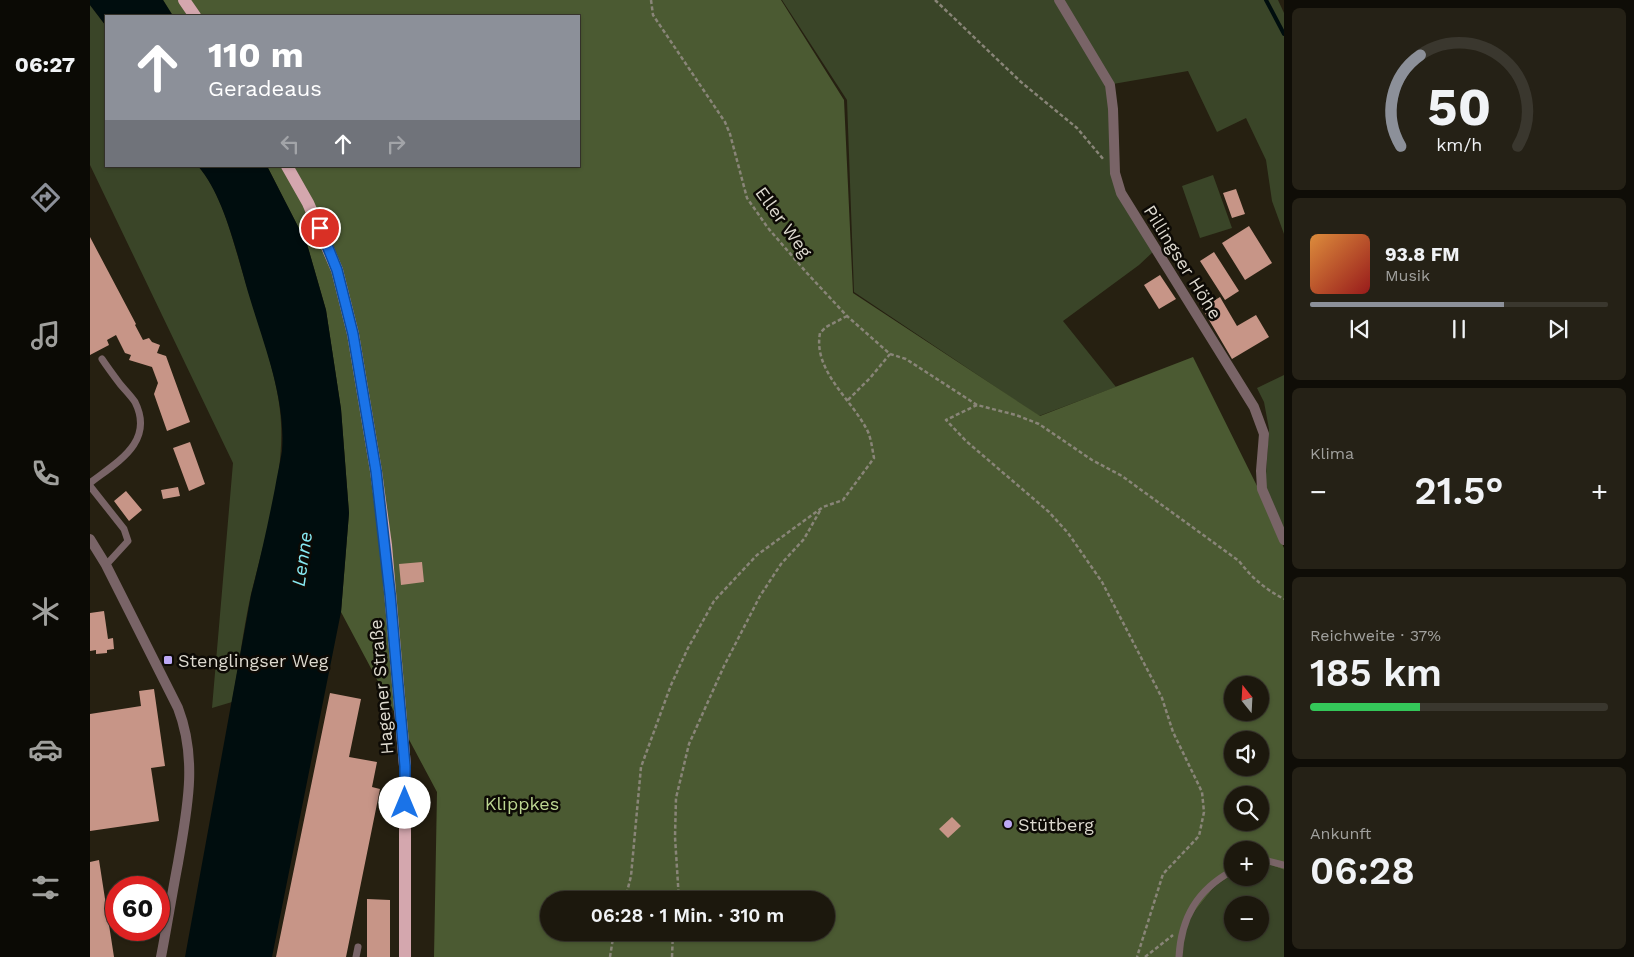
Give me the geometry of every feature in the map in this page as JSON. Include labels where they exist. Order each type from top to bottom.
[{"type":"main road","points":[[184,0],[194,15]]},
{"type":"main road","name":"Hagener Straße","points":[[287,167],[308,203],[337,270],[353,334],[376,471],[390,594],[405,766],[405,957]]},
{"type":"street","name":"Pillingser Höhe","points":[[1058,0],[1110,85],[1113,109],[1115,173],[1122,193],[1254,407],[1264,434],[1261,471],[1262,489],[1284,540]]},
{"type":"street","points":[[90,539],[106,565],[178,708],[186,728],[190,754],[188,808],[161,957]]},
{"type":"lane","points":[[102,359],[134,401],[141,417],[141,434],[130,452],[90,485],[124,529],[128,542],[106,565]]},
{"type":"lane","points":[[1269,861],[1284,865]]},
{"type":"lane","points":[[1179,957],[1183,926],[1193,906],[1213,884],[1224,876]]},
{"type":"lane","points":[[356,957],[358,947]]},
{"type":"path","name":"Eller Weg","points":[[651,0],[654,15],[725,122],[748,198],[768,228],[793,258],[847,316],[890,354],[906,359],[977,405],[1016,415],[1038,424],[1092,460],[1122,476],[1239,562],[1254,579],[1269,591],[1284,599]]},
{"type":"path","points":[[935,0],[941,8],[1021,82],[1077,128],[1115,173]]},
{"type":"path","points":[[627,891],[631,876],[641,767],[671,685],[688,648],[714,601],[757,555],[823,507],[843,500],[874,458],[868,429],[831,378],[818,351],[820,333],[826,327],[847,316]]},
{"type":"path","points":[[848,400],[890,354]]},
{"type":"path","points":[[977,405],[946,420],[966,442],[1048,512],[1068,533],[1102,582],[1162,698],[1173,732],[1202,792],[1204,812],[1199,836],[1163,874],[1137,957]]},
{"type":"path","points":[[678,891],[675,837],[676,798],[689,744],[724,666],[760,596],[781,564],[804,539],[823,507]]},
{"type":"path","points":[[1144,957],[1183,926]]},
{"type":"path","points":[[610,957],[613,941]]},
{"type":"path","points":[[672,957],[673,941]]},
{"type":"green space","name":"Klippkes","points":[[163,0],[781,0],[844,100],[853,293],[1040,416],[1193,357],[1258,488],[1284,548],[1284,870],[1269,865],[1269,841],[1224,841],[1224,880],[1215,886],[1191,916],[1186,926],[1182,957],[434,957],[437,792],[341,612],[349,513],[341,409],[326,310],[307,244],[268,167],[580,167],[580,15],[172,15]]},
{"type":"green space","points":[[782,0],[1056,0],[1107,85],[1113,173],[1155,250],[1139,265],[1063,321],[1116,387],[1039,416],[854,292],[847,100]]},
{"type":"green space","points":[[1063,0],[1278,0],[1284,13],[1284,234],[1272,201],[1266,160],[1246,118],[1217,132],[1188,71],[1113,84]]},
{"type":"green space","points":[[90,5],[105,25],[105,167],[199,167],[207,177],[221,204],[226,219],[267,350],[276,387],[281,423],[281,444],[272,509],[248,608],[232,702],[212,708],[233,463],[90,165]]},
{"type":"green space","points":[[1213,175],[1232,228],[1200,238],[1182,186]]},
{"type":"green space","points":[[1284,375],[1284,534],[1265,489],[1269,429],[1264,402],[1257,388]]},
{"type":"green space","points":[[1269,865],[1284,870],[1284,957],[1182,957],[1186,926],[1191,916],[1215,886],[1224,880],[1224,886],[1269,886]]},
{"type":"water","points":[[90,0],[163,0],[172,15],[105,15],[105,25],[90,5]]},
{"type":"water","name":"Lenne","points":[[199,167],[268,167],[307,244],[326,310],[341,409],[349,513],[341,612],[272,957],[185,957],[251,595],[267,528],[282,451],[280,411],[272,370],[229,226],[207,178]]},
{"type":"building","points":[[1236,189],[1245,214],[1232,218],[1223,193]]},
{"type":"building","points":[[1249,226],[1272,263],[1245,280],[1222,243]]},
{"type":"building","points":[[90,237],[143,340],[149,338],[152,342],[160,345],[157,353],[166,356],[190,422],[167,431],[154,394],[158,383],[152,367],[129,360],[131,355],[125,353],[116,335],[107,340],[109,345],[90,355]]},
{"type":"building","points":[[1214,252],[1239,291],[1225,300],[1200,261]]},
{"type":"building","points":[[1160,275],[1176,299],[1159,309],[1144,285]]},
{"type":"building","points":[[1220,297],[1237,326],[1256,315],[1269,337],[1232,359],[1202,308]]},
{"type":"building","points":[[190,442],[205,484],[189,491],[173,448]]},
{"type":"building","points":[[178,487],[180,496],[163,499],[161,490]]},
{"type":"building","points":[[126,491],[142,510],[129,521],[114,501]]},
{"type":"building","points":[[422,562],[424,582],[401,585],[399,564]]},
{"type":"building","points":[[104,611],[108,639],[113,638],[114,649],[107,650],[107,653],[96,654],[96,650],[90,651],[90,613]]},
{"type":"building","points":[[154,689],[165,766],[151,768],[159,821],[90,831],[90,714],[141,706],[139,691]]},
{"type":"building","points":[[330,693],[361,699],[349,757],[377,762],[372,787],[380,789],[346,957],[276,957]]},
{"type":"building","points":[[952,817],[961,826],[948,838],[939,829]]},
{"type":"building","points":[[99,860],[105,899],[105,941],[112,941],[114,957],[90,957],[90,862]]},
{"type":"building","points":[[367,899],[390,900],[390,957],[367,957]]},
{"type":"waterway","points":[[1266,0],[1284,34]]},
{"type":"place","name":"Stenglingser Weg","points":[[168,660]]},
{"type":"place","name":"Stütberg","points":[[1008,824]]},
{"type":"route","points":[[320,228],[337,270],[353,334],[376,471],[386,546],[405,766],[405,803]]}]
